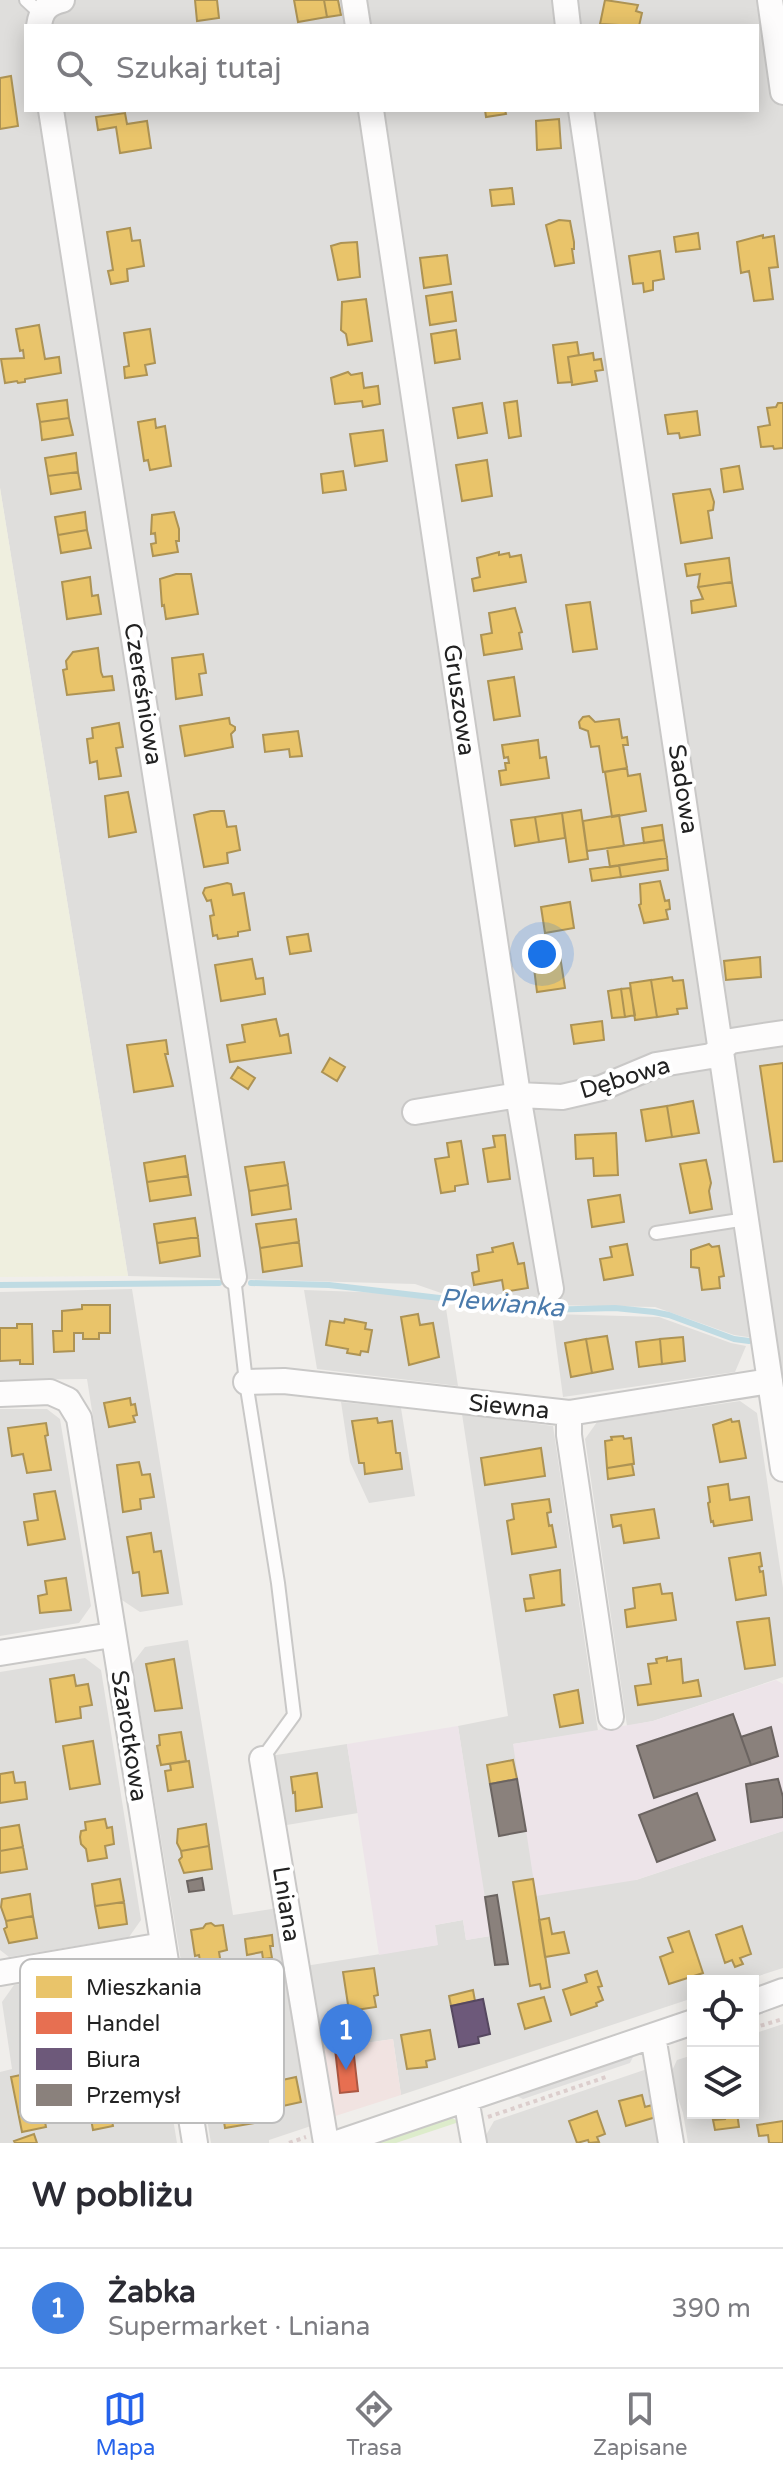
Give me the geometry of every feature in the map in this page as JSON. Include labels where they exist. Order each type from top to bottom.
[{"type":"street","points":[[35,13],[50,3],[62,0]]},
{"type":"street","points":[[354,0],[358,24]]},
{"type":"street","points":[[565,0],[568,24]]},
{"type":"street","points":[[770,0],[783,92]]},
{"type":"street","name":"Czereśniowa","points":[[51,112],[234,1277]]},
{"type":"street","name":"Gruszowa","points":[[371,112],[518,1095],[551,1289]]},
{"type":"street","name":"Sadowa","points":[[581,112],[783,1469]]},
{"type":"street","name":"Dębowa","points":[[415,1112],[518,1095],[562,1097],[601,1088],[656,1065],[711,1056],[731,1041],[783,1033]]},
{"type":"street","name":"Siewna","points":[[246,1382],[284,1381],[569,1413],[770,1381]]},
{"type":"street","name":"Szarotkowa","points":[[0,1394],[50,1392],[68,1400],[79,1418],[165,1959]]},
{"type":"street","points":[[569,1413],[569,1435],[611,1717]]},
{"type":"street","points":[[0,1653],[112,1635]]},
{"type":"street","name":"Lniana","points":[[262,1759],[326,2143]]},
{"type":"street","points":[[82,1959],[163,1945]]},
{"type":"street","points":[[0,1973],[20,1970]]},
{"type":"street","points":[[759,2000],[783,1991]]},
{"type":"street","points":[[337,2143],[687,2024]]},
{"type":"street","points":[[653,2036],[671,2143]]},
{"type":"street","points":[[466,2099],[476,2132]]},
{"type":"street","name":"Szarotkowa","points":[[192,2123],[195,2143]]},
{"type":"lane","points":[[656,1233],[746,1219]]},
{"type":"lane","points":[[234,1277],[294,1715],[262,1759]]},
{"type":"path","points":[[759,2026],[783,2019]]},
{"type":"path","points":[[476,2132],[609,2076]]},
{"type":"shaded area","points":[[0,0],[783,0],[783,1398],[774,1341],[734,1335],[655,1307],[545,1305],[444,1294],[415,1284],[128,1276],[0,488]]},
{"type":"shaded area","points":[[132,1289],[183,1605],[140,1612],[122,1600],[87,1379],[0,1380],[0,1292]]},
{"type":"shaded area","points":[[304,1290],[418,1294],[445,1302],[458,1386],[317,1369]]},
{"type":"shaded area","points":[[552,1314],[659,1317],[746,1346],[735,1372],[563,1397]]},
{"type":"shaded area","points":[[740,1401],[757,1413],[783,1588],[783,1677],[653,1721],[627,1726],[585,1439],[597,1422]]},
{"type":"shaded area","points":[[341,1402],[401,1408],[415,1496],[369,1503],[350,1462]]},
{"type":"shaded area","points":[[0,1409],[47,1409],[60,1419],[91,1606],[79,1623],[0,1636]]},
{"type":"shaded area","points":[[462,1414],[553,1426],[598,1731],[513,1744],[636,1880],[783,1831],[783,1968],[759,1976],[687,1975],[687,2000],[401,2095],[393,2039],[317,2050],[305,1966],[437,1945],[435,1925],[463,1920],[466,1940],[490,1936],[458,1726],[508,1716]]},
{"type":"shaded area","points":[[188,1640],[233,1915],[278,1908],[314,2125],[269,2140],[269,2143],[211,2143],[208,2123],[284,2123],[284,1959],[181,1959],[132,1664],[145,1647]]},
{"type":"shaded area","points":[[85,1658],[101,1670],[141,1920],[129,1937],[9,1957],[0,1950],[0,1672]]},
{"type":"shaded area","points":[[776,1680],[783,1684],[783,1831],[636,1880],[536,1896],[513,1744],[653,1721]]},
{"type":"shaded area","points":[[458,1726],[491,1936],[466,1940],[463,1920],[435,1925],[438,1945],[379,1955],[347,1744]]},
{"type":"shaded area","points":[[347,1744],[358,1813],[281,1826],[270,1756]]},
{"type":"shaded area","points":[[20,1984],[20,2123],[174,2123],[177,2143],[0,2143],[0,2072],[12,2069],[2,2002],[14,1985]]},
{"type":"shaded area","points":[[783,2024],[783,2143],[688,2143],[683,2113],[670,2075],[677,2060],[687,2057],[687,2119],[759,2119],[759,2032]]},
{"type":"shaded area","points":[[393,2039],[401,2095],[326,2119],[317,2050]]},
{"type":"shaded area","points":[[635,2053],[630,2063],[523,2099],[513,2094]]},
{"type":"shaded area","points":[[650,2068],[662,2143],[486,2143],[485,2137],[494,2121]]},
{"type":"green space","points":[[0,488],[128,1276],[0,1277]]},
{"type":"green space","points":[[450,2117],[459,2122],[396,2143],[370,2143]]},
{"type":"building: Mieszkania","points":[[195,0],[217,0],[219,18],[197,21]]},
{"type":"building: Mieszkania","points":[[294,0],[324,0],[327,17],[298,22]]},
{"type":"building: Mieszkania","points":[[324,0],[338,0],[341,15],[327,17]]},
{"type":"building: Mieszkania","points":[[605,0],[638,5],[636,11],[642,13],[639,24],[600,24]]},
{"type":"building: Mieszkania","points":[[11,76],[18,126],[0,129],[0,78]]},
{"type":"building: Mieszkania","points":[[485,112],[506,114],[486,117]]},
{"type":"building: Mieszkania","points":[[125,113],[127,124],[147,121],[151,148],[120,153],[116,127],[98,130],[96,117]]},
{"type":"building: Mieszkania","points":[[559,119],[561,148],[537,150],[536,121]]},
{"type":"building: Mieszkania","points":[[512,188],[514,204],[492,206],[490,190]]},
{"type":"building: Mieszkania","points":[[559,220],[570,221],[574,263],[555,266],[546,225]]},
{"type":"building: Mieszkania","points":[[130,228],[132,241],[140,240],[144,266],[127,269],[128,281],[111,284],[108,271],[113,270],[107,232]]},
{"type":"building: Mieszkania","points":[[698,233],[700,249],[676,252],[674,237]]},
{"type":"building: Mieszkania","points":[[763,235],[763,238],[774,236],[778,267],[769,268],[773,299],[754,301],[749,271],[741,273],[737,242]]},
{"type":"building: Mieszkania","points":[[357,242],[360,277],[338,280],[331,246]]},
{"type":"building: Mieszkania","points":[[660,251],[664,279],[653,281],[653,290],[644,292],[643,283],[633,284],[629,256]]},
{"type":"building: Mieszkania","points":[[447,255],[451,284],[424,288],[420,258]]},
{"type":"building: Mieszkania","points":[[452,292],[456,321],[430,325],[426,296]]},
{"type":"building: Mieszkania","points":[[366,299],[372,341],[348,345],[346,334],[341,330],[342,302]]},
{"type":"building: Mieszkania","points":[[39,325],[45,359],[59,357],[61,373],[25,379],[25,382],[5,383],[1,359],[24,358],[16,329]]},
{"type":"building: Mieszkania","points":[[150,329],[155,363],[145,365],[147,375],[125,378],[124,367],[129,366],[124,333]]},
{"type":"building: Mieszkania","points":[[456,330],[460,359],[435,363],[431,334]]},
{"type":"building: Mieszkania","points":[[577,342],[579,355],[568,357],[572,382],[558,383],[553,345]]},
{"type":"building: Mieszkania","points":[[593,353],[594,360],[601,359],[603,370],[595,371],[597,381],[572,385],[568,357]]},
{"type":"building: Mieszkania","points":[[348,372],[351,375],[362,373],[364,388],[378,386],[380,404],[363,407],[362,401],[335,404],[331,378]]},
{"type":"building: Mieszkania","points":[[67,400],[69,418],[40,422],[37,404]]},
{"type":"building: Mieszkania","points":[[517,401],[521,436],[509,438],[504,403]]},
{"type":"building: Mieszkania","points":[[482,403],[487,433],[458,438],[453,408]]},
{"type":"building: Mieszkania","points":[[778,403],[783,403],[783,448],[761,447],[758,427],[770,425],[767,408],[776,407]]},
{"type":"building: Mieszkania","points":[[697,411],[700,435],[680,438],[679,433],[668,434],[665,415]]},
{"type":"building: Mieszkania","points":[[69,418],[73,435],[42,440],[40,422]]},
{"type":"building: Mieszkania","points":[[155,419],[156,428],[165,426],[171,466],[150,470],[148,460],[144,461],[138,422]]},
{"type":"building: Mieszkania","points":[[383,430],[387,461],[355,466],[350,434]]},
{"type":"building: Mieszkania","points":[[76,453],[78,472],[48,476],[45,458]]},
{"type":"building: Mieszkania","points":[[487,460],[492,496],[462,501],[456,465]]},
{"type":"building: Mieszkania","points":[[739,466],[743,489],[724,492],[721,469]]},
{"type":"building: Mieszkania","points":[[343,471],[346,490],[323,493],[321,474]]},
{"type":"building: Mieszkania","points":[[78,472],[81,489],[51,494],[48,476]]},
{"type":"building: Mieszkania","points":[[710,489],[714,502],[713,510],[708,511],[712,538],[681,543],[673,494]]},
{"type":"building: Mieszkania","points":[[85,512],[87,530],[58,535],[55,517]]},
{"type":"building: Mieszkania","points":[[174,512],[179,529],[179,541],[176,541],[178,552],[153,556],[151,544],[156,543],[155,533],[151,534],[152,515]]},
{"type":"building: Mieszkania","points":[[87,530],[91,548],[61,553],[58,535]]},
{"type":"building: Mieszkania","points":[[499,552],[499,555],[509,553],[510,557],[521,555],[526,582],[474,591],[472,579],[480,577],[477,558]]},
{"type":"building: Mieszkania","points":[[729,558],[732,582],[698,587],[700,574],[687,576],[685,564]]},
{"type":"building: Mieszkania","points":[[191,574],[198,614],[166,619],[160,579]]},
{"type":"building: Mieszkania","points":[[90,577],[92,596],[98,595],[101,614],[67,619],[62,582]]},
{"type":"building: Mieszkania","points":[[732,582],[736,606],[692,613],[691,601],[703,599],[698,587]]},
{"type":"building: Mieszkania","points":[[590,602],[597,649],[573,652],[566,605]]},
{"type":"building: Mieszkania","points":[[515,608],[522,632],[519,633],[522,649],[484,655],[481,635],[492,633],[489,613]]},
{"type":"building: Mieszkania","points":[[98,648],[101,672],[103,677],[112,676],[114,690],[67,695],[63,670],[67,669],[66,661],[73,652]]},
{"type":"building: Mieszkania","points":[[203,654],[206,673],[199,674],[202,695],[176,699],[172,658]]},
{"type":"building: Mieszkania","points":[[514,677],[520,716],[494,720],[488,681]]},
{"type":"building: Mieszkania","points":[[589,716],[595,722],[619,719],[622,738],[627,737],[628,745],[623,745],[627,768],[603,772],[599,746],[591,747],[588,731],[580,728],[579,722]]},
{"type":"building: Mieszkania","points":[[229,718],[230,724],[235,727],[231,734],[233,747],[185,756],[180,726]]},
{"type":"building: Mieszkania","points":[[119,723],[123,747],[116,748],[121,776],[99,779],[97,761],[90,763],[87,739],[93,738],[92,728]]},
{"type":"building: Mieszkania","points":[[298,731],[302,756],[290,757],[289,749],[265,752],[263,735]]},
{"type":"building: Mieszkania","points":[[538,740],[540,758],[546,757],[549,778],[501,785],[499,771],[506,770],[505,763],[509,763],[508,757],[504,758],[502,745]]},
{"type":"building: Mieszkania","points":[[627,768],[628,776],[640,774],[646,811],[612,817],[605,772]]},
{"type":"building: Mieszkania","points":[[128,792],[136,832],[109,837],[105,796]]},
{"type":"building: Mieszkania","points":[[581,810],[588,859],[569,862],[562,813]]},
{"type":"building: Mieszkania","points":[[224,811],[227,827],[236,826],[240,850],[227,853],[228,863],[204,867],[194,815]]},
{"type":"building: Mieszkania","points":[[562,813],[565,838],[539,842],[535,817]]},
{"type":"building: Mieszkania","points":[[619,815],[624,846],[587,851],[583,821]]},
{"type":"building: Mieszkania","points":[[535,817],[539,842],[515,846],[511,820]]},
{"type":"building: Mieszkania","points":[[662,825],[664,840],[644,843],[642,828]]},
{"type":"building: Mieszkania","points":[[664,840],[667,858],[610,867],[607,848]]},
{"type":"building: Mieszkania","points":[[667,858],[668,870],[621,877],[619,865]]},
{"type":"building: Mieszkania","points":[[619,865],[621,877],[592,881],[590,869]]},
{"type":"building: Mieszkania","points":[[660,881],[665,901],[669,900],[670,909],[666,910],[668,919],[644,923],[639,905],[640,884]]},
{"type":"building: Mieszkania","points":[[231,884],[233,895],[244,893],[250,930],[238,932],[238,936],[218,939],[217,935],[213,936],[211,900],[207,901],[203,893],[205,888]]},
{"type":"building: Mieszkania","points":[[570,902],[574,928],[545,933],[541,907]]},
{"type":"building: Mieszkania","points":[[308,934],[311,951],[290,954],[287,937]]},
{"type":"building: Mieszkania","points":[[560,956],[565,988],[537,992],[533,960]]},
{"type":"building: Mieszkania","points":[[760,957],[761,977],[726,980],[724,961]]},
{"type":"building: Mieszkania","points":[[252,959],[256,979],[263,978],[265,994],[221,1001],[215,965]]},
{"type":"building: Mieszkania","points":[[672,977],[673,981],[683,980],[687,1008],[677,1009],[678,1014],[657,1017],[651,980]]},
{"type":"building: Mieszkania","points":[[651,980],[657,1017],[635,1020],[630,983]]},
{"type":"building: Mieszkania","points":[[630,988],[635,1015],[625,1017],[621,989]]},
{"type":"building: Mieszkania","points":[[621,989],[625,1017],[612,1018],[608,991]]},
{"type":"building: Mieszkania","points":[[276,1019],[280,1036],[288,1034],[291,1053],[230,1062],[227,1045],[245,1042],[242,1025]]},
{"type":"building: Mieszkania","points":[[602,1021],[604,1040],[574,1044],[571,1025]]},
{"type":"building: Mieszkania","points":[[166,1040],[168,1054],[165,1054],[173,1086],[134,1092],[127,1045]]},
{"type":"building: Mieszkania","points":[[330,1058],[345,1067],[337,1081],[322,1072]]},
{"type":"building: Mieszkania","points":[[783,1063],[783,1161],[774,1162],[760,1066]]},
{"type":"building: Mieszkania","points":[[238,1067],[255,1078],[248,1089],[231,1078]]},
{"type":"building: Mieszkania","points":[[693,1101],[699,1133],[672,1137],[667,1106]]},
{"type":"building: Mieszkania","points":[[667,1106],[672,1137],[646,1141],[641,1110]]},
{"type":"building: Mieszkania","points":[[616,1133],[618,1175],[594,1176],[593,1158],[576,1159],[575,1135]]},
{"type":"building: Mieszkania","points":[[505,1135],[510,1179],[488,1182],[483,1149],[495,1147],[493,1136]]},
{"type":"building: Mieszkania","points":[[461,1141],[468,1184],[455,1186],[455,1191],[441,1193],[435,1159],[449,1157],[447,1143]]},
{"type":"building: Mieszkania","points":[[185,1156],[188,1176],[147,1182],[144,1163]]},
{"type":"building: Mieszkania","points":[[706,1160],[712,1209],[690,1213],[680,1164]]},
{"type":"building: Mieszkania","points":[[284,1162],[288,1185],[249,1191],[245,1167]]},
{"type":"building: Mieszkania","points":[[188,1176],[191,1195],[150,1201],[147,1182]]},
{"type":"building: Mieszkania","points":[[288,1185],[291,1209],[252,1215],[249,1191]]},
{"type":"building: Mieszkania","points":[[620,1195],[624,1222],[592,1227],[588,1200]]},
{"type":"building: Mieszkania","points":[[195,1218],[198,1237],[157,1243],[154,1224]]},
{"type":"building: Mieszkania","points":[[296,1219],[299,1242],[260,1248],[256,1224]]},
{"type":"building: Mieszkania","points":[[198,1237],[200,1256],[160,1263],[157,1243]]},
{"type":"building: Mieszkania","points":[[299,1242],[302,1266],[263,1272],[260,1248]]},
{"type":"building: Mieszkania","points":[[513,1243],[518,1264],[524,1263],[528,1288],[504,1292],[502,1280],[474,1285],[472,1273],[479,1271],[477,1255]]},
{"type":"building: Mieszkania","points":[[627,1244],[633,1275],[604,1280],[600,1259],[612,1257],[610,1247]]},
{"type":"building: Mieszkania","points":[[709,1244],[719,1246],[724,1276],[719,1277],[720,1288],[702,1290],[699,1268],[691,1267],[691,1250]]},
{"type":"building: Mieszkania","points":[[82,1305],[110,1305],[110,1333],[99,1333],[99,1339],[83,1339],[83,1333],[74,1333],[74,1351],[54,1352],[53,1331],[62,1331],[62,1311],[82,1309]]},
{"type":"building: Mieszkania","points":[[418,1314],[420,1325],[433,1323],[439,1357],[409,1365],[401,1317]]},
{"type":"building: Mieszkania","points":[[345,1319],[366,1323],[365,1329],[372,1330],[368,1352],[361,1351],[360,1355],[347,1353],[348,1349],[326,1345],[330,1321],[344,1323]]},
{"type":"building: Mieszkania","points":[[17,1324],[32,1324],[33,1364],[20,1364],[20,1360],[0,1361],[0,1328],[17,1328]]},
{"type":"building: Mieszkania","points":[[607,1336],[613,1369],[592,1373],[586,1339]]},
{"type":"building: Mieszkania","points":[[683,1337],[685,1361],[662,1364],[660,1339]]},
{"type":"building: Mieszkania","points":[[586,1339],[592,1373],[571,1377],[565,1343]]},
{"type":"building: Mieszkania","points":[[660,1339],[662,1364],[639,1367],[636,1342]]},
{"type":"building: Mieszkania","points":[[130,1398],[131,1405],[135,1404],[135,1422],[109,1427],[104,1403]]},
{"type":"building: Mieszkania","points":[[377,1418],[378,1423],[392,1421],[396,1453],[400,1453],[402,1469],[365,1474],[364,1463],[359,1463],[352,1421]]},
{"type":"building: Mieszkania","points":[[731,1419],[732,1422],[739,1421],[746,1458],[720,1462],[713,1425]]},
{"type":"building: Mieszkania","points":[[46,1423],[51,1470],[27,1473],[23,1454],[12,1456],[8,1428]]},
{"type":"building: Mieszkania","points":[[623,1436],[624,1439],[631,1438],[634,1464],[607,1468],[605,1441]]},
{"type":"building: Mieszkania","points":[[541,1448],[545,1476],[485,1485],[481,1458]]},
{"type":"building: Mieszkania","points":[[139,1462],[142,1475],[150,1474],[154,1497],[140,1499],[141,1509],[123,1512],[117,1465]]},
{"type":"building: Mieszkania","points":[[632,1464],[634,1475],[608,1479],[607,1468]]},
{"type":"building: Mieszkania","points":[[728,1484],[730,1500],[749,1497],[752,1520],[714,1526],[708,1503],[708,1487]]},
{"type":"building: Mieszkania","points":[[55,1491],[65,1539],[28,1545],[24,1522],[38,1520],[34,1494]]},
{"type":"building: Mieszkania","points":[[549,1499],[551,1512],[547,1513],[556,1547],[512,1554],[507,1521],[514,1519],[512,1504]]},
{"type":"building: Mieszkania","points":[[654,1509],[659,1538],[624,1543],[621,1525],[613,1527],[611,1515]]},
{"type":"building: Mieszkania","points":[[151,1533],[154,1552],[161,1551],[168,1593],[142,1596],[139,1572],[133,1573],[127,1537]]},
{"type":"building: Mieszkania","points":[[760,1553],[762,1566],[759,1567],[760,1572],[763,1571],[766,1595],[736,1600],[729,1558]]},
{"type":"building: Mieszkania","points":[[560,1570],[562,1604],[565,1605],[526,1611],[524,1599],[534,1598],[530,1575]]},
{"type":"building: Mieszkania","points":[[66,1578],[71,1610],[40,1613],[38,1596],[47,1594],[45,1581]]},
{"type":"building: Mieszkania","points":[[660,1584],[662,1594],[672,1593],[676,1620],[627,1627],[625,1610],[635,1608],[633,1588]]},
{"type":"building: Mieszkania","points":[[769,1618],[775,1665],[745,1669],[737,1622]]},
{"type":"building: Mieszkania","points":[[667,1657],[667,1661],[681,1659],[683,1683],[698,1680],[701,1696],[638,1705],[635,1686],[651,1684],[648,1664]]},
{"type":"building: Mieszkania","points":[[174,1659],[182,1708],[155,1711],[146,1664]]},
{"type":"building: Mieszkania","points":[[74,1675],[76,1686],[88,1684],[92,1705],[80,1707],[81,1718],[56,1722],[50,1679]]},
{"type":"building: Mieszkania","points":[[578,1690],[583,1723],[560,1727],[554,1695]]},
{"type":"building: Mieszkania","points":[[181,1732],[186,1761],[161,1765],[157,1746],[160,1745],[159,1735]]},
{"type":"building: Mieszkania","points":[[93,1741],[100,1784],[70,1789],[63,1746]]},
{"type":"building: Mieszkania","points":[[513,1760],[517,1779],[490,1784],[487,1765]]},
{"type":"building: Mieszkania","points":[[189,1761],[193,1787],[168,1791],[165,1771],[171,1770],[170,1764]]},
{"type":"building: Mieszkania","points":[[13,1772],[15,1783],[25,1782],[27,1799],[0,1803],[0,1774]]},
{"type":"building: Mieszkania","points":[[317,1773],[322,1807],[296,1811],[291,1777]]},
{"type":"building: Mieszkania","points":[[105,1819],[107,1828],[112,1827],[114,1844],[105,1846],[107,1858],[88,1861],[86,1849],[81,1844],[81,1831],[86,1830],[85,1822]]},
{"type":"building: Mieszkania","points":[[206,1824],[209,1846],[181,1851],[177,1843],[178,1829]]},
{"type":"building: Mieszkania","points":[[19,1825],[23,1847],[0,1851],[0,1828]]},
{"type":"building: Mieszkania","points":[[209,1846],[212,1869],[184,1873],[179,1860],[181,1851]]},
{"type":"building: Mieszkania","points":[[23,1847],[27,1869],[0,1873],[0,1851]]},
{"type":"building: Mieszkania","points":[[120,1879],[124,1902],[95,1906],[92,1884]]},
{"type":"building: Mieszkania","points":[[533,1879],[550,1987],[541,1989],[540,1984],[530,1986],[513,1882]]},
{"type":"building: Mieszkania","points":[[30,1894],[33,1916],[6,1921],[1,1907],[2,1899]]},
{"type":"building: Mieszkania","points":[[124,1902],[127,1924],[99,1928],[95,1906]]},
{"type":"building: Mieszkania","points":[[33,1916],[37,1938],[9,1943],[4,1929],[7,1927],[6,1921]]},
{"type":"building: Mieszkania","points":[[549,1918],[552,1934],[564,1932],[569,1953],[545,1957],[539,1920]]},
{"type":"building: Mieszkania","points":[[206,1924],[223,1925],[227,1950],[219,1952],[220,1959],[200,1959],[199,1955],[195,1956],[191,1930],[203,1928]]},
{"type":"building: Mieszkania","points":[[742,1926],[751,1954],[740,1958],[743,1964],[735,1967],[732,1960],[725,1963],[716,1935]]},
{"type":"building: Mieszkania","points":[[689,1931],[703,1973],[687,1975],[687,1978],[669,1984],[660,1957],[673,1952],[668,1938]]},
{"type":"building: Mieszkania","points":[[272,1935],[272,1958],[263,1959],[262,1952],[247,1955],[245,1939]]},
{"type":"building: Mieszkania","points":[[374,1968],[378,1995],[374,1996],[376,2007],[349,2011],[343,1972]]},
{"type":"building: Mieszkania","points":[[597,1971],[603,2000],[596,2003],[597,2006],[571,2015],[563,1990],[587,1982],[585,1975]]},
{"type":"building: Mieszkania","points":[[473,1990],[475,2001],[451,2006],[449,1996]]},
{"type":"building: Mieszkania","points":[[544,1997],[551,2021],[525,2029],[518,2004]]},
{"type":"building: Mieszkania","points":[[430,2030],[435,2059],[426,2061],[427,2067],[407,2069],[401,2035]]},
{"type":"building: Mieszkania","points":[[20,2075],[20,2122],[11,2077]]},
{"type":"building: Mieszkania","points":[[296,2077],[301,2102],[284,2106],[284,2080]]},
{"type":"building: Mieszkania","points":[[642,2095],[645,2107],[652,2105],[656,2117],[626,2126],[619,2101]]},
{"type":"building: Mieszkania","points":[[597,2111],[605,2134],[597,2137],[599,2142],[589,2143],[588,2140],[577,2143],[569,2121]]},
{"type":"building: Mieszkania","points":[[738,2119],[739,2127],[715,2130],[713,2120]]},
{"type":"building: Mieszkania","points":[[783,2121],[783,2143],[769,2143],[768,2135],[759,2136],[757,2125]]},
{"type":"building: Mieszkania","points":[[20,2123],[45,2123],[46,2127],[22,2132]]},
{"type":"building: Mieszkania","points":[[92,2123],[112,2123],[113,2126],[93,2130]]},
{"type":"building: Mieszkania","points":[[224,2123],[255,2123],[225,2128]]},
{"type":"building: Mieszkania","points":[[34,2134],[37,2143],[14,2141]]},
{"type":"building: Handel","points":[[353,2047],[358,2091],[340,2093],[335,2049]]},
{"type":"building: Biura","points":[[483,1999],[490,2034],[478,2037],[479,2043],[459,2047],[451,2006]]},
{"type":"building: Przemysł","points":[[733,1714],[751,1765],[654,1798],[637,1746]]},
{"type":"building: Przemysł","points":[[771,1727],[778,1756],[751,1765],[741,1737]]},
{"type":"building: Przemysł","points":[[517,1779],[526,1831],[499,1836],[490,1784]]},
{"type":"building: Przemysł","points":[[778,1779],[783,1797],[783,1817],[751,1822],[746,1784]]},
{"type":"building: Przemysł","points":[[697,1793],[715,1840],[657,1862],[639,1815]]},
{"type":"building: Przemysł","points":[[202,1878],[204,1890],[189,1892],[187,1881]]},
{"type":"building: Przemysł","points":[[497,1895],[508,1964],[495,1965],[485,1897]]},
{"type":"waterway","name":"Plewianka","points":[[0,1285],[219,1283]]},
{"type":"waterway","name":"Plewianka","points":[[251,1283],[329,1285],[541,1310],[615,1308],[654,1312],[734,1339],[749,1341]]},
{"type":"place","name":"Żabka","points":[[346,2070]]}]
